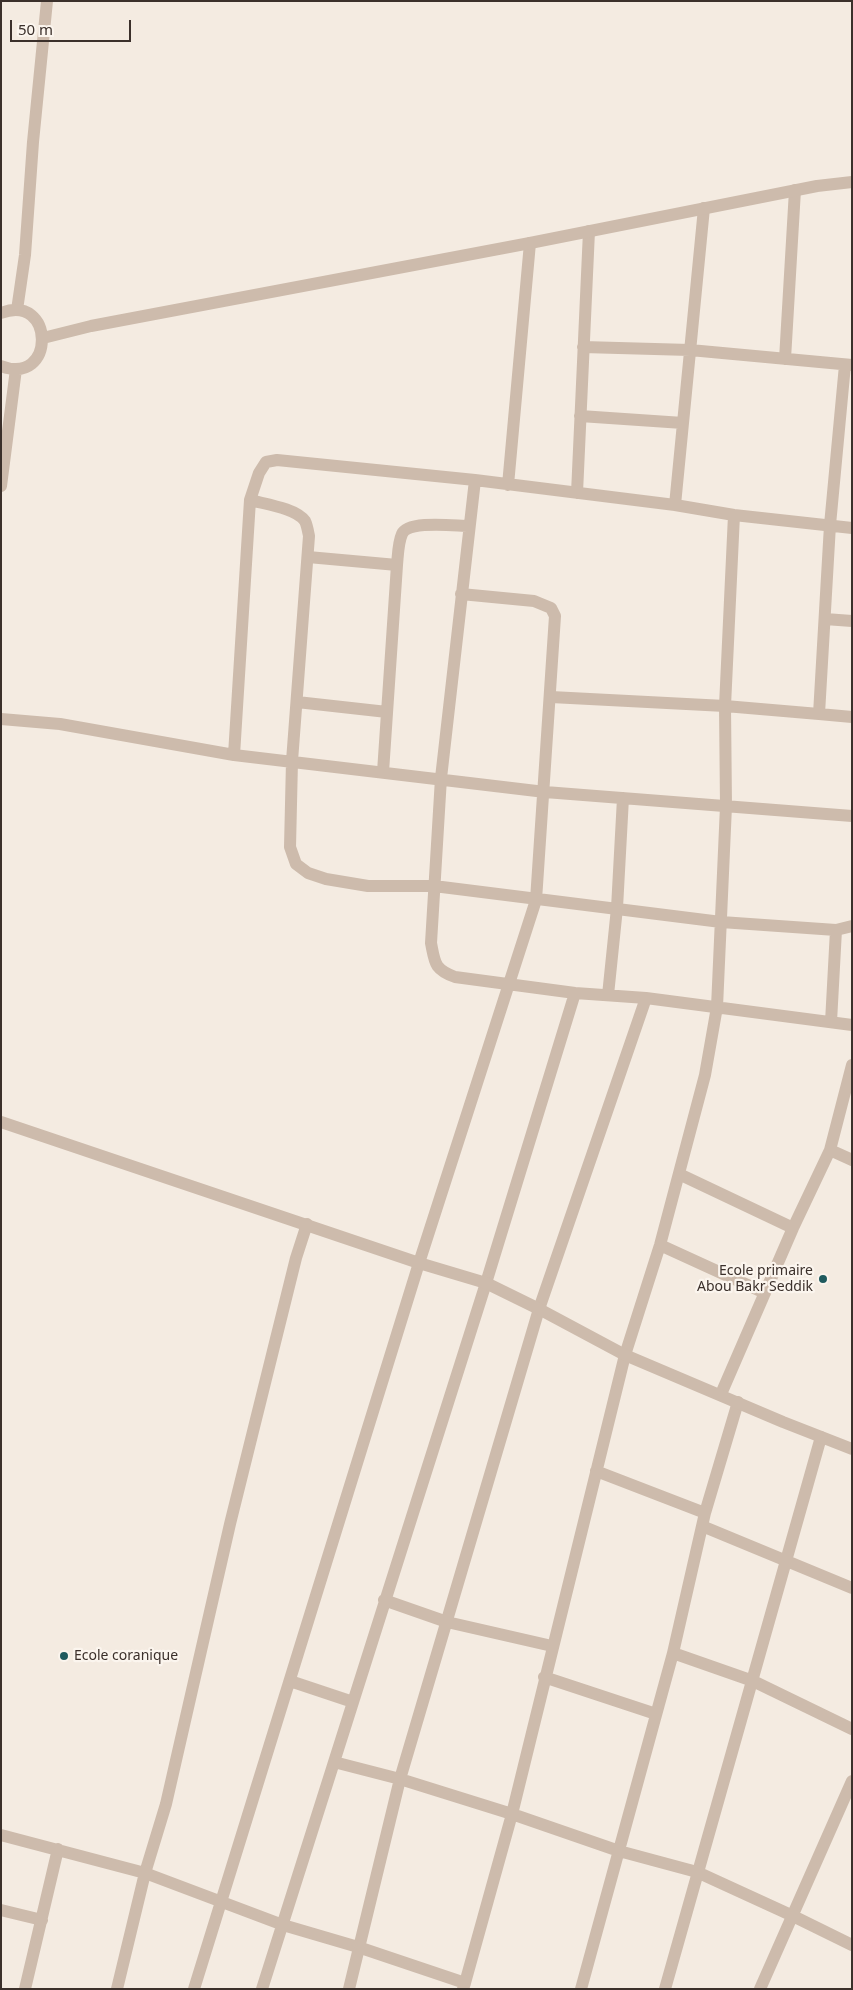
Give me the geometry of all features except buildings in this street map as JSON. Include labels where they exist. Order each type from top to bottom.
[{"type":"street","points":[[17,310],[25,255],[33,142],[47,1]]},
{"type":"street","points":[[44,338],[100,324],[530,243],[795,190],[852,182]]},
{"type":"street","points":[[784,359],[795,190]]},
{"type":"street","points":[[675,505],[704,208]]},
{"type":"street","points":[[577,493],[588,231]]},
{"type":"street","points":[[508,485],[530,243]]},
{"type":"street","points":[[1,313],[17,310],[25,312],[38,322],[44,338],[42,349],[36,359],[27,366],[16,369],[1,366]]},
{"type":"street","points":[[583,347],[690,350],[848,365],[830,525],[819,714]]},
{"type":"street","points":[[1,486],[16,369]]},
{"type":"street","points":[[580,416],[683,423]]},
{"type":"street","points":[[234,754],[250,500],[259,473],[266,462],[277,460],[475,480],[675,505],[734,515],[852,528]]},
{"type":"street","points":[[475,480],[440,778],[431,943],[435,964],[442,972],[455,977],[575,993],[646,998],[852,1025]]},
{"type":"street","points":[[250,500],[288,510],[299,515],[305,521],[309,536],[292,761],[290,847],[296,864],[308,873],[335,881],[368,886],[434,886],[721,922],[836,930],[852,926]]},
{"type":"street","points":[[1,1836],[58,1849],[145,1873],[283,1925],[358,1947],[464,1986],[512,1814],[544,1677],[625,1354],[660,1245],[705,1075],[717,1007],[726,806],[724,706],[734,515]]},
{"type":"street","points":[[383,772],[397,565],[402,532],[411,526],[469,526]]},
{"type":"street","points":[[308,557],[397,565]]},
{"type":"street","points":[[194,1989],[419,1263],[536,900],[545,792],[555,616],[551,608],[534,601],[461,594]]},
{"type":"street","points":[[825,619],[852,621]]},
{"type":"street","points":[[551,697],[724,706],[852,717]]},
{"type":"street","points":[[297,702],[387,712]]},
{"type":"street","points":[[1,719],[60,724],[234,754],[545,792],[852,816]]},
{"type":"street","points":[[608,995],[617,908],[623,798]]},
{"type":"street","points":[[831,1022],[836,930]]},
{"type":"street","points":[[262,1989],[486,1283],[575,993]]},
{"type":"street","points":[[349,1989],[400,1779],[539,1309],[646,998]]},
{"type":"street","points":[[721,1394],[793,1228],[830,1150],[852,1065]]},
{"type":"street","points":[[1,1122],[419,1263],[486,1283],[625,1354],[852,1449]]},
{"type":"street","points":[[830,1150],[852,1160]]},
{"type":"street","points":[[679,1174],[793,1228]]},
{"type":"street","points":[[117,1989],[145,1873],[166,1804],[230,1524],[296,1258],[307,1224]]},
{"type":"street","points":[[660,1245],[765,1293]]},
{"type":"street","points":[[581,1989],[673,1653],[705,1513],[738,1402]]},
{"type":"street","points":[[665,1989],[821,1437]]},
{"type":"street","points":[[596,1471],[705,1513]]},
{"type":"street","points":[[702,1526],[786,1559],[852,1588]]},
{"type":"street","points":[[384,1600],[447,1622],[552,1646]]},
{"type":"street","points":[[673,1653],[753,1681],[852,1728]]},
{"type":"street","points":[[544,1677],[656,1714]]},
{"type":"street","points":[[290,1681],[353,1702]]},
{"type":"street","points":[[334,1762],[400,1779],[512,1814],[618,1851],[697,1872],[852,1945]]},
{"type":"street","points":[[760,1989],[852,1781]]},
{"type":"street","points":[[25,1989],[58,1849]]},
{"type":"street","points":[[1,1910],[42,1920]]},
{"type":"place","name":"Ecole primaire Abou Bakr Seddik","points":[[823,1279]]},
{"type":"place","name":"Ecole coranique","points":[[64,1656]]}]
